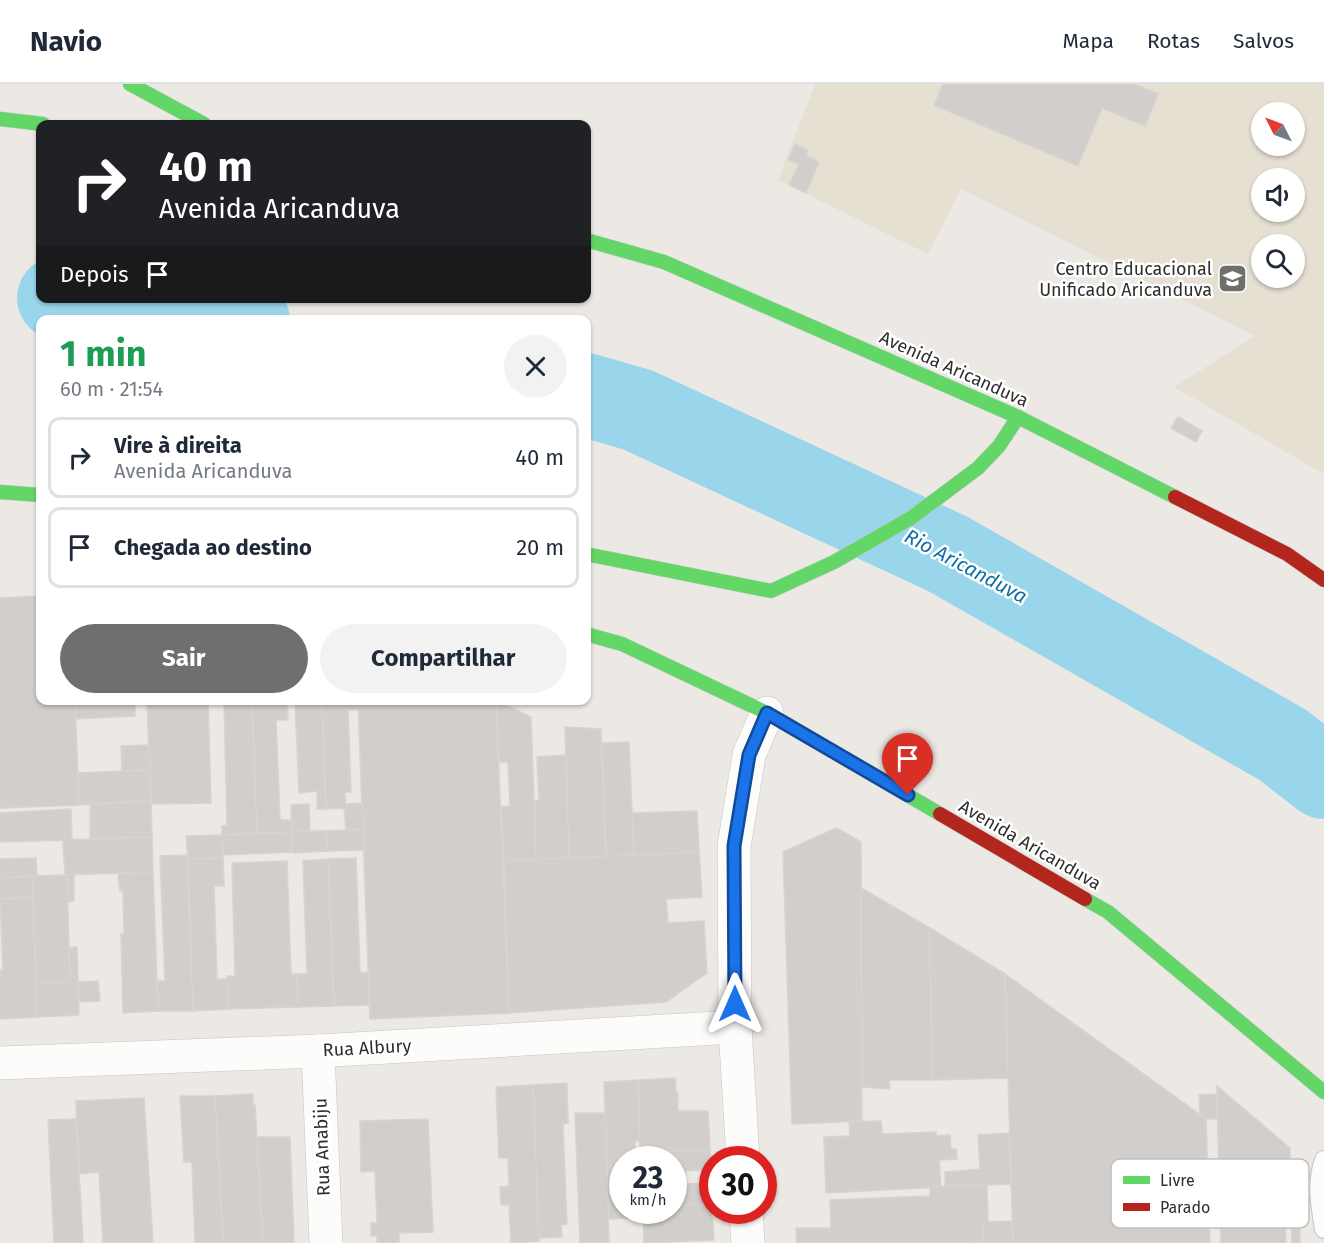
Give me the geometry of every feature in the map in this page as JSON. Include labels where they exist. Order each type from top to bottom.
[{"type":"highway","points":[[130,84],[197,120]]},
{"type":"highway","points":[[0,119],[36,123]]},
{"type":"highway","name":"Avenida Aricanduva","points":[[591,241],[664,262],[1018,417],[1287,554],[1324,580]]},
{"type":"highway","points":[[591,555],[771,591],[834,562],[910,518],[978,468],[999,446],[1018,417]]},
{"type":"highway","points":[[0,492],[36,495]]},
{"type":"highway","name":"Avenida Aricanduva","points":[[591,635],[622,644],[767,713],[1108,912],[1324,1092]]},
{"type":"street","points":[[742,1146],[735,1027],[734,846],[749,755],[767,713]]},
{"type":"street","name":"Rua Albury","points":[[0,1063],[318,1051],[735,1027]]},
{"type":"street","name":"Rua Anabiju","points":[[318,1051],[326,1243]]},
{"type":"street","points":[[747,1224],[748,1243]]},
{"type":"lane","points":[[1324,1160],[1319,1174],[1320,1205],[1324,1229]]},
{"type":"shaded area","name":"Centro Educacional Unificado Aricanduva","points":[[815,84],[1324,84],[1324,474],[1174,387],[1255,336],[961,189],[928,254],[778,180]]},
{"type":"building","points":[[943,84],[1135,84],[1158,94],[1145,126],[1102,108],[1078,166],[934,105]]},
{"type":"building","points":[[795,144],[808,150],[806,156],[819,162],[806,193],[789,185],[799,164],[788,160]]},
{"type":"building","points":[[1178,417],[1202,431],[1196,442],[1171,428]]},
{"type":"building","points":[[36,596],[36,705],[75,705],[79,805],[0,808],[0,598]]},
{"type":"building","points":[[75,705],[135,705],[135,716],[75,719]]},
{"type":"building","points":[[147,705],[208,705],[211,803],[151,804]]},
{"type":"building","points":[[224,705],[252,705],[257,833],[222,835],[222,826],[227,825]]},
{"type":"building","points":[[252,705],[287,705],[288,720],[276,720],[280,820],[291,820],[292,832],[257,833]]},
{"type":"building","points":[[295,705],[322,705],[326,809],[317,809],[317,791],[299,793]]},
{"type":"building","points":[[322,705],[358,705],[359,710],[348,710],[351,792],[345,792],[346,808],[326,809]]},
{"type":"building","points":[[358,705],[496,705],[509,1013],[370,1019]]},
{"type":"building","points":[[496,705],[506,705],[531,717],[536,860],[504,861],[501,807],[510,806],[508,762],[499,762]]},
{"type":"building","points":[[565,727],[601,729],[606,857],[569,858]]},
{"type":"building","points":[[629,742],[634,856],[606,857],[602,743]]},
{"type":"building","points":[[149,745],[150,770],[122,771],[121,746]]},
{"type":"building","points":[[566,755],[569,858],[536,860],[535,800],[539,800],[537,757]]},
{"type":"building","points":[[150,770],[151,801],[79,805],[78,773]]},
{"type":"building","points":[[151,801],[152,837],[90,839],[90,804]]},
{"type":"building","points":[[362,803],[364,830],[346,830],[344,808],[346,804]]},
{"type":"building","points":[[309,804],[310,831],[292,832],[291,805]]},
{"type":"building","points":[[71,809],[72,840],[0,842],[0,813]]},
{"type":"building","points":[[697,811],[699,852],[634,856],[632,813]]},
{"type":"building","points":[[836,828],[861,842],[862,1121],[792,1124],[783,852]]},
{"type":"building","points":[[364,830],[365,850],[328,851],[326,831]]},
{"type":"building","points":[[326,831],[328,851],[293,853],[292,832]]},
{"type":"building","points":[[292,832],[292,852],[223,855],[222,835]]},
{"type":"building","points":[[222,835],[223,858],[188,859],[186,836]]},
{"type":"building","points":[[152,837],[153,872],[65,875],[63,840]]},
{"type":"building","points":[[699,852],[702,897],[666,899],[668,923],[704,921],[707,973],[666,1002],[509,1013],[504,861]]},
{"type":"building","points":[[187,855],[193,1011],[158,1011],[157,981],[165,981],[160,856]]},
{"type":"building","points":[[36,858],[37,876],[0,878],[0,859]]},
{"type":"building","points":[[223,858],[224,886],[214,886],[217,979],[227,979],[228,1009],[193,1011],[188,859]]},
{"type":"building","points":[[356,858],[360,973],[369,972],[369,1005],[334,1006],[328,859]]},
{"type":"building","points":[[328,859],[334,1006],[298,1007],[297,974],[307,974],[303,861]]},
{"type":"building","points":[[287,861],[291,974],[297,974],[298,1007],[228,1009],[227,976],[235,976],[232,863]]},
{"type":"building","points":[[153,872],[158,1011],[123,1013],[121,934],[124,934],[123,891],[120,891],[118,873]]},
{"type":"building","points":[[67,875],[70,982],[36,983],[32,876]]},
{"type":"building","points":[[67,875],[74,875],[74,901],[68,902]]},
{"type":"building","points":[[32,876],[33,897],[0,899],[0,878]]},
{"type":"building","points":[[861,888],[930,928],[932,1080],[889,1080],[890,1089],[862,1087]]},
{"type":"building","points":[[33,897],[37,1017],[0,1019],[0,970],[3,970],[0,899]]},
{"type":"building","points":[[930,928],[1005,974],[1008,1078],[932,1080]]},
{"type":"building","points":[[77,947],[79,1015],[37,1017],[36,983],[70,982],[69,948]]},
{"type":"building","points":[[1005,974],[1206,1119],[1207,1159],[1111,1159],[1111,1228],[1210,1228],[1210,1243],[1013,1243]]},
{"type":"building","points":[[98,981],[100,1001],[79,1002],[78,982]]},
{"type":"building","points":[[675,1078],[678,1111],[708,1111],[710,1146],[699,1146],[699,1150],[687,1151],[687,1146],[640,1146],[638,1080]]},
{"type":"building","points":[[638,1080],[640,1141],[635,1141],[635,1146],[609,1146],[609,1219],[604,1082]]},
{"type":"building","points":[[567,1083],[568,1123],[563,1124],[567,1224],[561,1225],[562,1237],[538,1238],[533,1085]]},
{"type":"building","points":[[533,1085],[539,1241],[511,1243],[509,1205],[501,1205],[500,1187],[509,1186],[508,1158],[499,1158],[496,1087]]},
{"type":"building","points":[[1217,1086],[1290,1148],[1290,1159],[1218,1159]]},
{"type":"building","points":[[253,1094],[263,1243],[223,1243],[215,1096]]},
{"type":"building","points":[[1216,1094],[1217,1119],[1206,1119],[1200,1114],[1199,1095]]},
{"type":"building","points":[[180,1096],[215,1096],[223,1243],[195,1243],[192,1162],[184,1162]]},
{"type":"building","points":[[144,1098],[153,1243],[103,1243],[99,1172],[79,1174],[76,1101]]},
{"type":"building","points":[[575,1113],[605,1113],[609,1243],[580,1243]]},
{"type":"building","points":[[76,1119],[83,1243],[54,1243],[48,1120]]},
{"type":"building","points":[[428,1119],[433,1232],[399,1233],[399,1243],[377,1243],[377,1236],[371,1236],[371,1223],[377,1223],[375,1171],[361,1172],[360,1121]]},
{"type":"building","points":[[881,1121],[882,1134],[936,1132],[936,1136],[950,1135],[951,1149],[956,1149],[957,1159],[939,1160],[941,1187],[826,1193],[824,1137],[850,1136],[849,1122]]},
{"type":"building","points":[[1009,1133],[1011,1184],[945,1187],[945,1172],[980,1169],[978,1135]]},
{"type":"building","points":[[257,1137],[290,1137],[294,1242],[263,1243]]},
{"type":"building","points":[[699,1150],[699,1170],[687,1171],[687,1151]]},
{"type":"building","points":[[699,1183],[699,1204],[687,1205],[687,1184]]},
{"type":"building","points":[[987,1185],[988,1221],[983,1222],[983,1241],[797,1243],[796,1228],[831,1228],[830,1200],[930,1196],[930,1187]]},
{"type":"building","points":[[699,1204],[699,1224],[713,1224],[714,1240],[644,1243],[643,1224],[687,1224],[687,1205]]},
{"type":"building","points":[[1012,1221],[1013,1243],[962,1243],[983,1241],[983,1222]]},
{"type":"building","points":[[1220,1228],[1285,1228],[1286,1243],[1221,1243]]},
{"type":"building","points":[[1291,1228],[1300,1228],[1300,1243],[1292,1243]]},
{"type":"waterway","name":"Rio Aricanduva","points":[[102,303],[205,315]]},
{"type":"waterway","name":"Rio Aricanduva","points":[[591,396],[638,410],[948,554],[1283,745],[1324,777]]},
{"type":"traffic: fast","points":[[130,84],[197,120]]},
{"type":"traffic: fast","points":[[0,119],[36,123]]},
{"type":"traffic: fast","points":[[591,241],[664,262],[1018,417],[1175,497]]},
{"type":"traffic: fast","points":[[591,555],[771,591],[834,562],[911,518],[978,468],[999,446],[1018,417]]},
{"type":"traffic: fast","points":[[0,492],[36,495]]},
{"type":"traffic: fast","points":[[591,635],[622,644],[767,713],[940,814]]},
{"type":"traffic: fast","points":[[1085,899],[1108,912],[1324,1092]]},
{"type":"traffic: jam","points":[[1175,497],[1287,554],[1324,580]]},
{"type":"traffic: jam","points":[[940,814],[1085,899]]},
{"type":"place","name":"Centro Educacional Unificado Aricanduva","points":[[1233,279]]},
{"type":"route","points":[[735,1004],[734,846],[749,755],[767,713],[908,795]]}]
